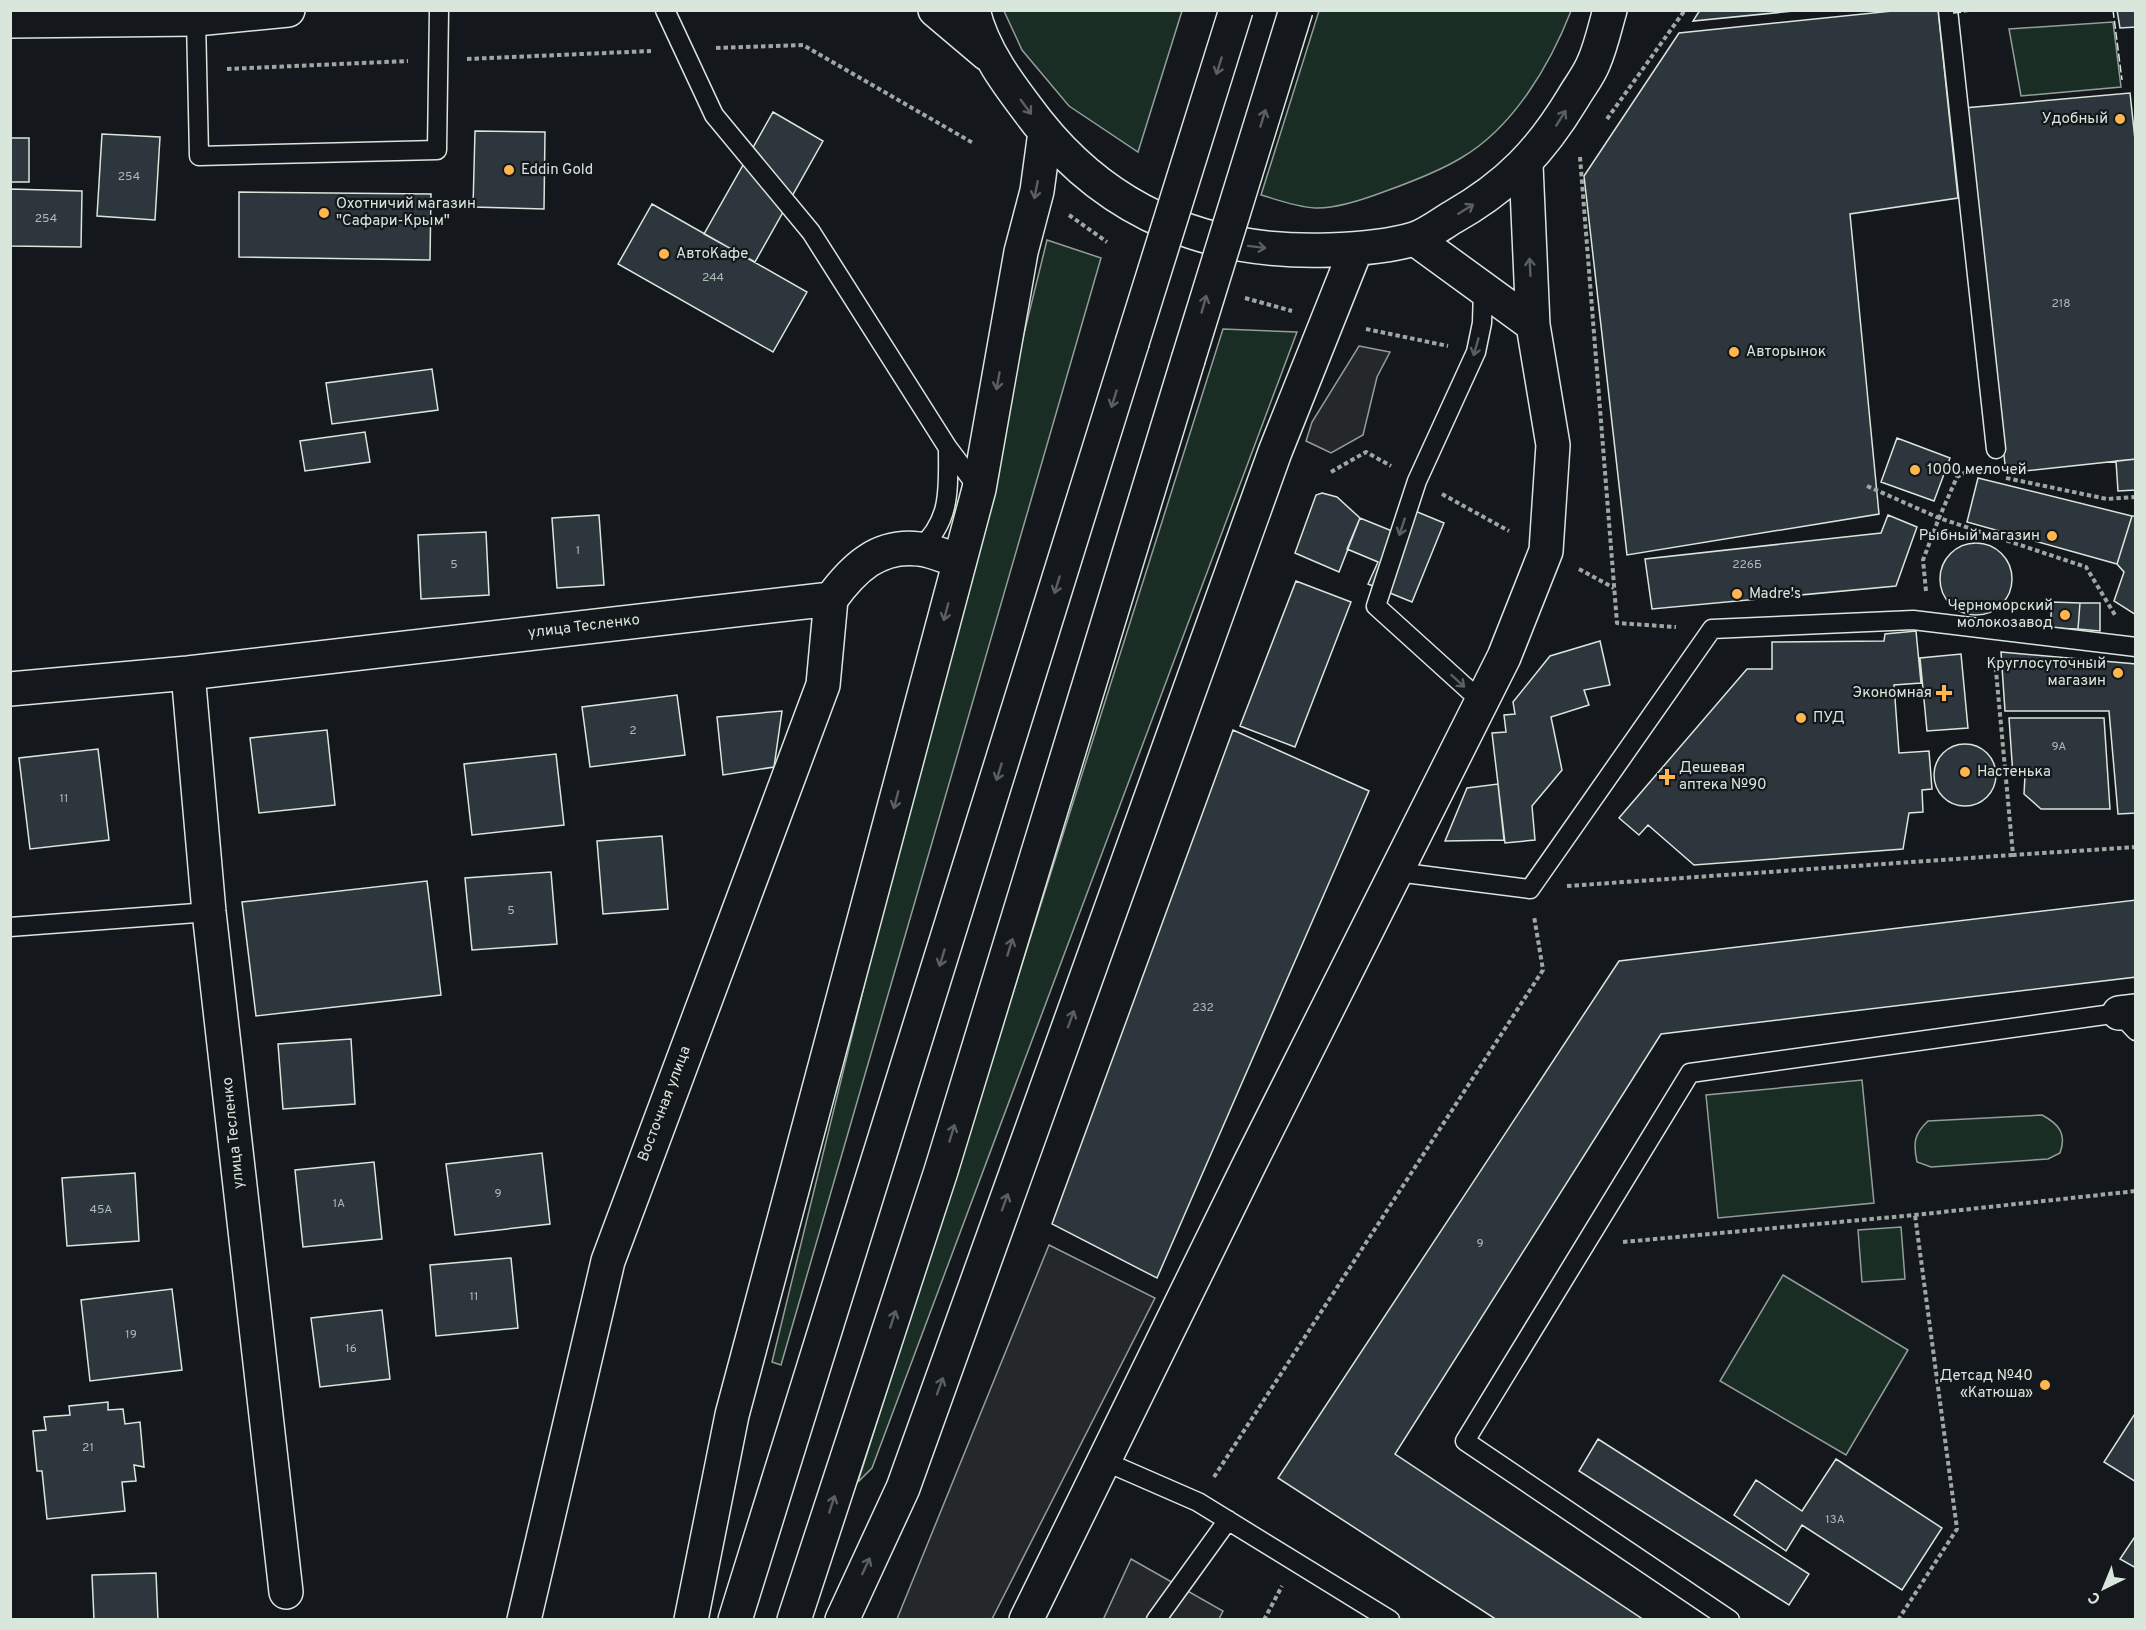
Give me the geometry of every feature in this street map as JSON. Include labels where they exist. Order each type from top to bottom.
[{"type":"main road","points":[[935,10],[992,59],[1045,132],[1069,157],[1100,183],[1159,220],[1196,235],[1232,244],[1289,251],[1356,249],[1416,239],[1494,192],[1526,165],[1558,123],[1594,62],[1610,10]]},
{"type":"main road","points":[[974,10],[992,59]]},
{"type":"main road","points":[[735,1620],[1236,10]]},
{"type":"main road","points":[[794,1620],[941,1171],[1296,10]]},
{"type":"main road","points":[[10,21],[196,19],[266,11]]},
{"type":"main road","points":[[691,1620],[732,1415],[979,489],[1021,252],[1037,191],[1045,132]]},
{"type":"main road","points":[[1026,1620],[1504,657],[1546,551],[1553,445],[1533,325],[1526,165]]},
{"type":"main road","points":[[1416,239],[1533,325]]},
{"type":"main road","points":[[842,1620],[903,1488],[1275,452],[1356,249]]},
{"type":"main road","points":[[831,599],[851,571],[886,551],[919,549],[959,561]]},
{"type":"main road","name":"улица Тесленко","points":[[10,689],[188,673],[831,599]]},
{"type":"main road","name":"Восточная улица","points":[[524,1620],[608,1261],[823,685],[831,599]]},
{"type":"main road","name":"улица Тесленко","points":[[188,673],[209,912],[286,1592]]},
{"type":"lane","points":[[196,19],[199,156],[437,150],[439,10]]},
{"type":"lane","points":[[665,10],[714,115],[811,232],[948,448],[979,489]]},
{"type":"lane","points":[[1948,10],[1996,449]]},
{"type":"lane","points":[[1482,702],[1376,606],[1417,481],[1476,352],[1482,323],[1483,289]]},
{"type":"lane","points":[[919,549],[940,525],[945,512],[948,448]]},
{"type":"lane","points":[[1396,872],[1530,889],[1712,629],[1913,620],[2136,647]]},
{"type":"lane","points":[[10,927],[209,912]]},
{"type":"lane","points":[[1730,1620],[1465,1441],[1690,1073],[2130,1018]]},
{"type":"lane","points":[[1104,1461],[1198,1502],[1390,1620]]},
{"type":"lane","points":[[1156,1620],[1228,1520]]},
{"type":"path","points":[[1605,122],[1685,10]]},
{"type":"path","points":[[197,70],[804,45],[974,142]]},
{"type":"path","points":[[1585,150],[1578,159],[1617,623],[1712,629]]},
{"type":"path","points":[[1060,209],[1107,242]]},
{"type":"path","points":[[1241,297],[1301,313]]},
{"type":"path","points":[[1331,472],[1366,452],[1546,551]]},
{"type":"path","points":[[1929,622],[1923,560],[1957,477],[1976,467]]},
{"type":"path","points":[[1996,474],[2107,499],[2136,497]]},
{"type":"path","points":[[1867,486],[1939,518],[2086,567],[2115,614],[2115,645]]},
{"type":"path","points":[[1992,630],[2013,855]]},
{"type":"path","points":[[1198,1502],[1543,970],[1530,889],[2136,848]]},
{"type":"path","points":[[1585,1245],[1915,1215],[2136,1191]]},
{"type":"path","points":[[1898,1620],[1957,1528],[1915,1215]]},
{"type":"path","points":[[1264,1620],[1296,1562]]},
{"type":"green space","points":[[1319,10],[1571,11],[1552,53],[1528,94],[1497,130],[1480,145],[1443,168],[1405,184],[1351,203],[1315,208],[1294,205],[1261,195]]},
{"type":"green space","points":[[1004,11],[1182,11],[1138,152],[1069,106],[1022,50]]},
{"type":"green space","points":[[2113,22],[2121,87],[2021,96],[2009,29]]},
{"type":"green space","points":[[1047,240],[1101,258],[781,1365],[772,1362]]},
{"type":"green space","points":[[1223,329],[1297,332],[872,1468],[858,1482]]},
{"type":"green space","points":[[1862,1080],[1874,1203],[1718,1218],[1706,1095]]},
{"type":"green space","points":[[2042,1115],[2057,1126],[2063,1140],[2060,1153],[2048,1159],[1931,1167],[1917,1162],[1915,1149],[1917,1135],[1928,1121]]},
{"type":"green space","points":[[1901,1227],[1905,1279],[1862,1282],[1858,1230]]},
{"type":"green space","points":[[1783,1275],[1908,1350],[1846,1455],[1720,1381]]},
{"type":"shaded area","points":[[1359,346],[1390,352],[1377,377],[1363,435],[1331,453],[1306,441],[1312,422]]},
{"type":"shaded area","points":[[1049,1245],[1155,1298],[992,1619],[897,1619]]},
{"type":"shaded area","points":[[1131,1559],[1223,1611],[1219,1619],[1103,1620]]},
{"type":"building","points":[[1700,10],[1804,10],[1693,21]]},
{"type":"building","name":"Авторынок","points":[[1902,10],[1938,10],[1958,198],[1850,214],[1879,514],[1627,555],[1584,176],[1679,33]]},
{"type":"building","points":[[2117,10],[2136,10],[2136,27],[2120,28]]},
{"type":"building","points":[[2130,93],[2136,149],[2136,459],[2006,473],[1964,108]]},
{"type":"building","points":[[773,112],[823,141],[755,262],[704,234]]},
{"type":"building","name":"Eddin Gold","points":[[475,131],[545,132],[544,209],[473,207]]},
{"type":"building","points":[[102,134],[160,137],[155,220],[97,216]]},
{"type":"building","points":[[10,138],[29,138],[29,182],[10,182]]},
{"type":"building","points":[[10,189],[82,191],[81,247],[10,246]]},
{"type":"building","points":[[239,192],[431,194],[430,260],[239,257]]},
{"type":"building","points":[[652,204],[807,292],[773,352],[618,264]]},
{"type":"building","points":[[432,369],[438,410],[332,424],[326,383]]},
{"type":"building","points":[[365,432],[370,462],[305,471],[300,441]]},
{"type":"building","name":"1000 мелочей","points":[[1897,438],[1950,458],[1934,501],[1881,482]]},
{"type":"building","points":[[2136,459],[2136,490],[2118,491],[2116,461]]},
{"type":"building","points":[[1978,478],[2132,516],[2117,564],[1967,522]]},
{"type":"building","points":[[1322,493],[1337,497],[1360,518],[1339,572],[1295,553],[1316,495]]},
{"type":"building","points":[[1403,506],[1444,523],[1412,602],[1368,584],[1378,562],[1347,549],[1360,518],[1392,531]]},
{"type":"building","points":[[599,515],[604,585],[557,588],[552,518]]},
{"type":"building","points":[[1888,515],[1917,527],[1896,586],[1652,609],[1645,559],[1881,533]]},
{"type":"building","points":[[2132,516],[2136,516],[2136,615],[2114,601],[2124,572],[2117,564]]},
{"type":"building","points":[[486,532],[489,595],[421,599],[418,535]]},
{"type":"building","points":[[1976,543],[1996,549],[2006,559],[2012,579],[2006,599],[1996,609],[1976,615],[1956,609],[1946,599],[1940,579],[1946,559],[1956,549]]},
{"type":"building","points":[[1296,581],[1351,602],[1295,747],[1240,726]]},
{"type":"building","name":"Черноморский молокозавод","points":[[2052,602],[2080,603],[2078,629],[2050,628]]},
{"type":"building","points":[[2080,603],[2100,603],[2100,631],[2078,629]]},
{"type":"building","name":"ПУД","points":[[1916,631],[1921,683],[1894,685],[1899,753],[1929,751],[1932,789],[1922,790],[1923,812],[1909,813],[1903,849],[1694,865],[1648,825],[1639,835],[1619,818],[1747,669],[1772,669],[1772,642],[1884,641],[1885,634]]},
{"type":"building","points":[[1600,641],[1610,685],[1584,690],[1589,705],[1551,717],[1562,770],[1532,806],[1535,840],[1505,843],[1492,733],[1506,732],[1504,715],[1515,714],[1513,702],[1550,656]]},
{"type":"building","points":[[2001,652],[2136,664],[2136,813],[2118,814],[2109,711],[2005,711]]},
{"type":"building","name":"Экономная","points":[[1961,654],[1968,728],[1927,731],[1920,658]]},
{"type":"building","points":[[677,695],[685,755],[590,767],[582,707]]},
{"type":"building","points":[[782,711],[774,767],[723,775],[717,717]]},
{"type":"building","points":[[2009,718],[2104,718],[2110,809],[2041,809],[2024,794],[2025,776],[2013,776]]},
{"type":"building","points":[[327,730],[335,805],[259,813],[250,738]]},
{"type":"building","points":[[1233,730],[1369,791],[1157,1278],[1052,1224]]},
{"type":"building","name":"Настенька","points":[[1965,744],[1982,749],[1987,753],[1991,758],[1996,775],[1991,792],[1987,797],[1982,801],[1965,806],[1948,801],[1943,797],[1939,792],[1934,775],[1939,758],[1943,753],[1948,749]]},
{"type":"building","points":[[98,749],[109,840],[30,849],[19,758]]},
{"type":"building","points":[[556,754],[564,825],[472,835],[464,764]]},
{"type":"building","points":[[1498,784],[1504,840],[1445,841],[1467,788]]},
{"type":"building","points":[[662,836],[668,909],[603,914],[597,841]]},
{"type":"building","points":[[551,872],[557,944],[472,950],[465,878]]},
{"type":"building","points":[[427,881],[441,995],[256,1016],[242,902]]},
{"type":"building","points":[[2136,900],[2136,977],[1661,1034],[1395,1454],[1644,1620],[1497,1620],[1278,1478],[1619,961]]},
{"type":"building","points":[[351,1039],[355,1104],[283,1109],[278,1044]]},
{"type":"building","points":[[542,1153],[550,1224],[455,1235],[446,1164]]},
{"type":"building","points":[[374,1162],[382,1239],[303,1247],[295,1170]]},
{"type":"building","points":[[135,1173],[139,1241],[67,1246],[62,1178]]},
{"type":"building","points":[[511,1258],[518,1328],[436,1336],[430,1265]]},
{"type":"building","points":[[172,1289],[182,1370],[90,1381],[81,1300]]},
{"type":"building","points":[[382,1310],[390,1379],[320,1387],[311,1318]]},
{"type":"building","points":[[108,1402],[108,1410],[123,1409],[125,1424],[140,1422],[144,1467],[134,1465],[136,1481],[122,1482],[125,1511],[47,1519],[42,1471],[37,1471],[33,1431],[46,1430],[44,1417],[70,1415],[69,1406]]},
{"type":"building","points":[[2136,1412],[2136,1482],[2104,1462]]},
{"type":"building","points":[[1598,1439],[1809,1574],[1789,1605],[1579,1471]]},
{"type":"building","points":[[1836,1459],[1942,1528],[1902,1590],[1802,1525],[1786,1551],[1734,1515],[1756,1480],[1802,1511]]},
{"type":"building","points":[[2136,1535],[2136,1568],[2120,1559]]},
{"type":"building","points":[[156,1573],[158,1620],[94,1620],[92,1575]]},
{"type":"fence","points":[[1953,13],[1982,10]]},
{"type":"fence","points":[[2113,10],[2122,80]]},
{"type":"place","name":"Удобный","points":[[2120,119]]},
{"type":"place","name":"Eddin Gold","points":[[509,170]]},
{"type":"place","name":"Охотничий магазин \"Сафари-Крым\"","points":[[324,213]]},
{"type":"place","name":"АвтоКафе","points":[[664,254]]},
{"type":"place","name":"Авторынок","points":[[1734,352]]},
{"type":"place","name":"1000 мелочей","points":[[1915,470]]},
{"type":"place","name":"Рыбный магазин","points":[[2052,536]]},
{"type":"place","name":"Madre's","points":[[1737,594]]},
{"type":"place","name":"Черноморский молокозавод","points":[[2065,615]]},
{"type":"place","name":"Круглосуточный магазин","points":[[2118,673]]},
{"type":"place","name":"Экономная","points":[[1944,693]]},
{"type":"place","name":"ПУД","points":[[1801,718]]},
{"type":"place","name":"Настенька","points":[[1965,772]]},
{"type":"place","name":"Дешевая аптека №90","points":[[1667,777]]},
{"type":"place","name":"Детсад №40 «Катюша»","points":[[2045,1385]]}]
